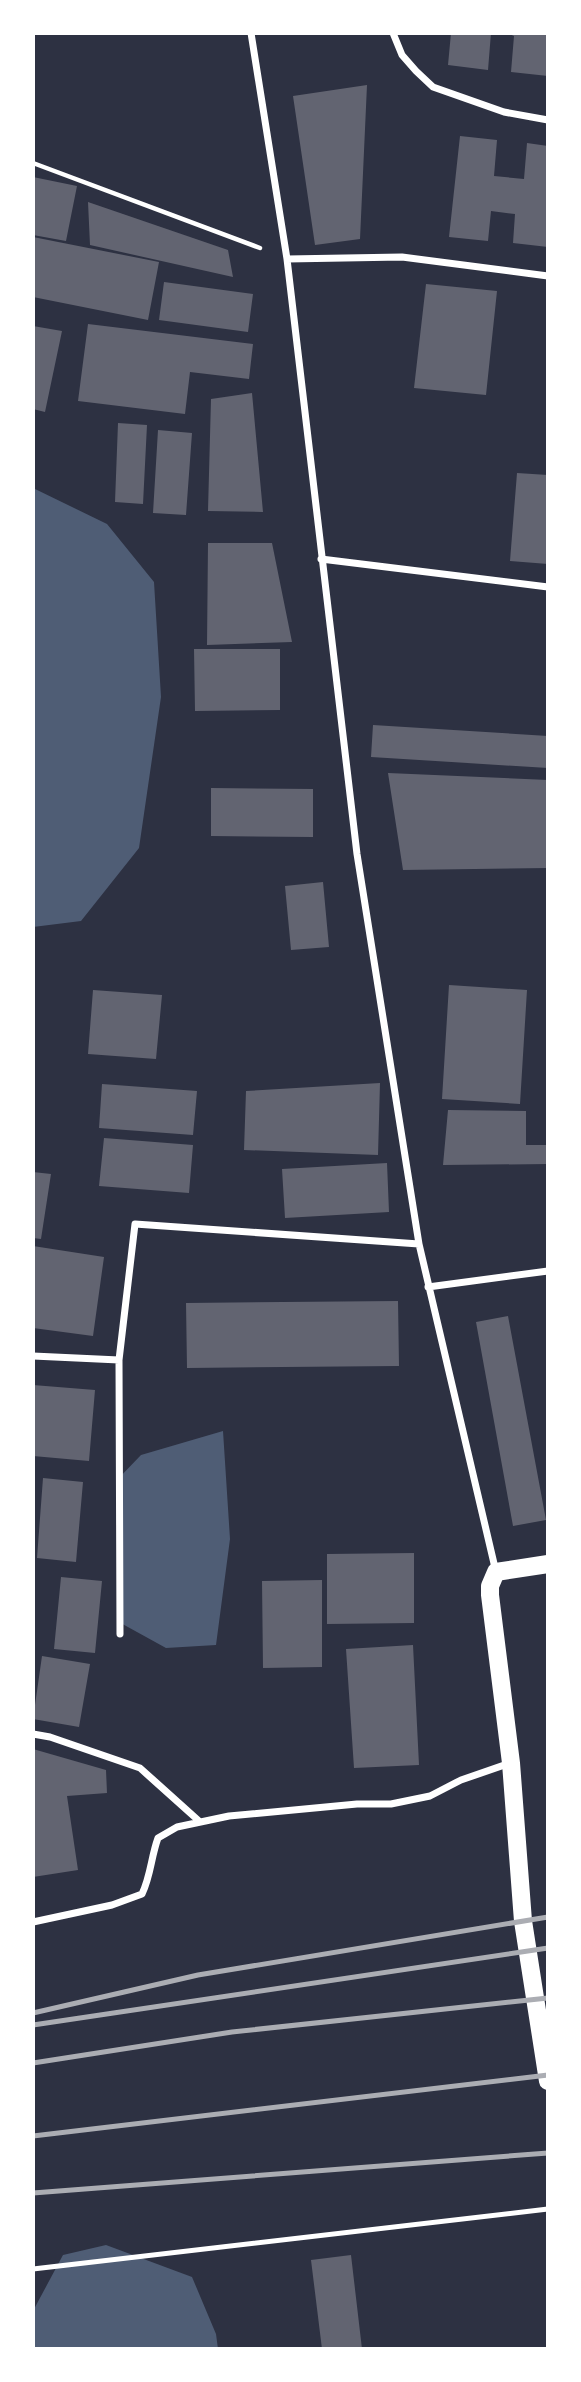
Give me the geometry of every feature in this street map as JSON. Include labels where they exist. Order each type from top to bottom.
[{"type":"main road","points":[[548,1563],[496,1572],[490,1586],[511,1763],[523,1921],[548,2081]]},
{"type":"street","points":[[251,33],[287,259],[357,854],[419,1244],[496,1572]]},
{"type":"street","points":[[393,33],[402,55],[433,87],[504,112],[548,120]]},
{"type":"street","points":[[287,259],[402,257],[548,276]]},
{"type":"street","points":[[321,559],[548,587]]},
{"type":"street","points":[[120,1634],[119,1360],[135,1224],[419,1244]]},
{"type":"street","points":[[428,1287],[548,1270]]},
{"type":"street","points":[[33,1356],[119,1360]]},
{"type":"street","points":[[33,1734],[50,1737],[140,1768],[199,1821]]},
{"type":"street","points":[[33,1922],[112,1905],[142,1894],[150,1879],[153,1850],[158,1838],[177,1828],[199,1821],[357,1804],[391,1804],[430,1796],[461,1780],[511,1763]]},
{"type":"lane","points":[[33,2269],[548,2209]]},
{"type":"path","points":[[33,163],[287,259]]},
{"type":"water","points":[[33,488],[107,524],[154,582],[161,697],[139,848],[81,921],[33,927]]},
{"type":"water","points":[[223,1431],[230,1539],[216,1645],[166,1648],[117,1621],[117,1480],[141,1455]]},
{"type":"water","points":[[106,2245],[192,2277],[216,2334],[218,2349],[33,2349],[33,2311],[63,2255]]},
{"type":"building","points":[[451,33],[491,33],[488,70],[448,65]]},
{"type":"building","points":[[507,33],[548,33],[548,76],[511,72],[514,36]]},
{"type":"building","points":[[367,85],[360,239],[315,245],[293,96]]},
{"type":"building","points":[[460,136],[497,140],[494,176],[524,179],[527,143],[548,146],[548,247],[513,243],[515,214],[491,211],[488,241],[449,237]]},
{"type":"building","points":[[33,177],[77,186],[66,241],[33,235]]},
{"type":"building","points":[[88,202],[228,250],[233,277],[90,245]]},
{"type":"building","points":[[33,237],[159,262],[148,320],[33,297]]},
{"type":"building","points":[[164,282],[253,294],[248,332],[159,320]]},
{"type":"building","points":[[426,284],[497,291],[486,395],[414,388]]},
{"type":"building","points":[[88,324],[253,344],[249,379],[190,372],[185,414],[78,401]]},
{"type":"building","points":[[33,326],[62,331],[45,412],[33,409]]},
{"type":"building","points":[[252,393],[263,512],[208,511],[211,399]]},
{"type":"building","points":[[118,423],[147,425],[143,504],[115,502]]},
{"type":"building","points":[[158,430],[192,433],[186,515],[153,513]]},
{"type":"building","points":[[517,473],[548,475],[548,564],[510,561]]},
{"type":"building","points":[[208,543],[272,543],[292,642],[207,645]]},
{"type":"building","points":[[194,649],[280,649],[280,710],[195,711]]},
{"type":"building","points":[[373,725],[548,736],[548,768],[371,757]]},
{"type":"building","points":[[388,773],[548,780],[548,868],[403,870]]},
{"type":"building","points":[[211,788],[313,789],[313,837],[211,836]]},
{"type":"building","points":[[323,882],[329,947],[291,950],[285,886]]},
{"type":"building","points":[[449,985],[527,990],[520,1104],[442,1099]]},
{"type":"building","points":[[93,990],[162,995],[156,1059],[88,1054]]},
{"type":"building","points":[[380,1083],[378,1155],[244,1150],[246,1091]]},
{"type":"building","points":[[102,1084],[197,1091],[193,1135],[99,1128]]},
{"type":"building","points":[[448,1110],[526,1111],[526,1145],[548,1145],[548,1164],[443,1165]]},
{"type":"building","points":[[104,1138],[193,1145],[189,1193],[99,1186]]},
{"type":"building","points":[[387,1163],[389,1212],[285,1218],[282,1169]]},
{"type":"building","points":[[33,1172],[51,1174],[41,1239],[33,1238]]},
{"type":"building","points":[[33,1246],[104,1257],[93,1336],[33,1328]]},
{"type":"building","points":[[398,1301],[399,1366],[187,1368],[186,1303]]},
{"type":"building","points":[[508,1316],[546,1520],[513,1526],[476,1322]]},
{"type":"building","points":[[33,1385],[95,1390],[89,1461],[33,1456]]},
{"type":"building","points":[[43,1478],[83,1482],[76,1562],[37,1558]]},
{"type":"building","points":[[414,1553],[414,1623],[327,1624],[327,1554]]},
{"type":"building","points":[[61,1577],[102,1581],[95,1653],[54,1649]]},
{"type":"building","points":[[322,1580],[322,1667],[263,1668],[262,1581]]},
{"type":"building","points":[[413,1645],[419,1765],[354,1768],[346,1649]]},
{"type":"building","points":[[42,1656],[90,1664],[79,1727],[33,1719]]},
{"type":"building","points":[[33,1749],[106,1770],[107,1793],[67,1796],[78,1870],[33,1877]]},
{"type":"building","points":[[351,2255],[362,2349],[322,2349],[311,2260]]},
{"type":"railway","points":[[33,2013],[198,1975],[548,1917]]},
{"type":"railway","points":[[33,2025],[548,1948]]},
{"type":"railway","points":[[33,2063],[232,2032],[548,1998]]},
{"type":"railway","points":[[33,2136],[548,2075]]},
{"type":"railway","points":[[33,2193],[548,2153]]}]
